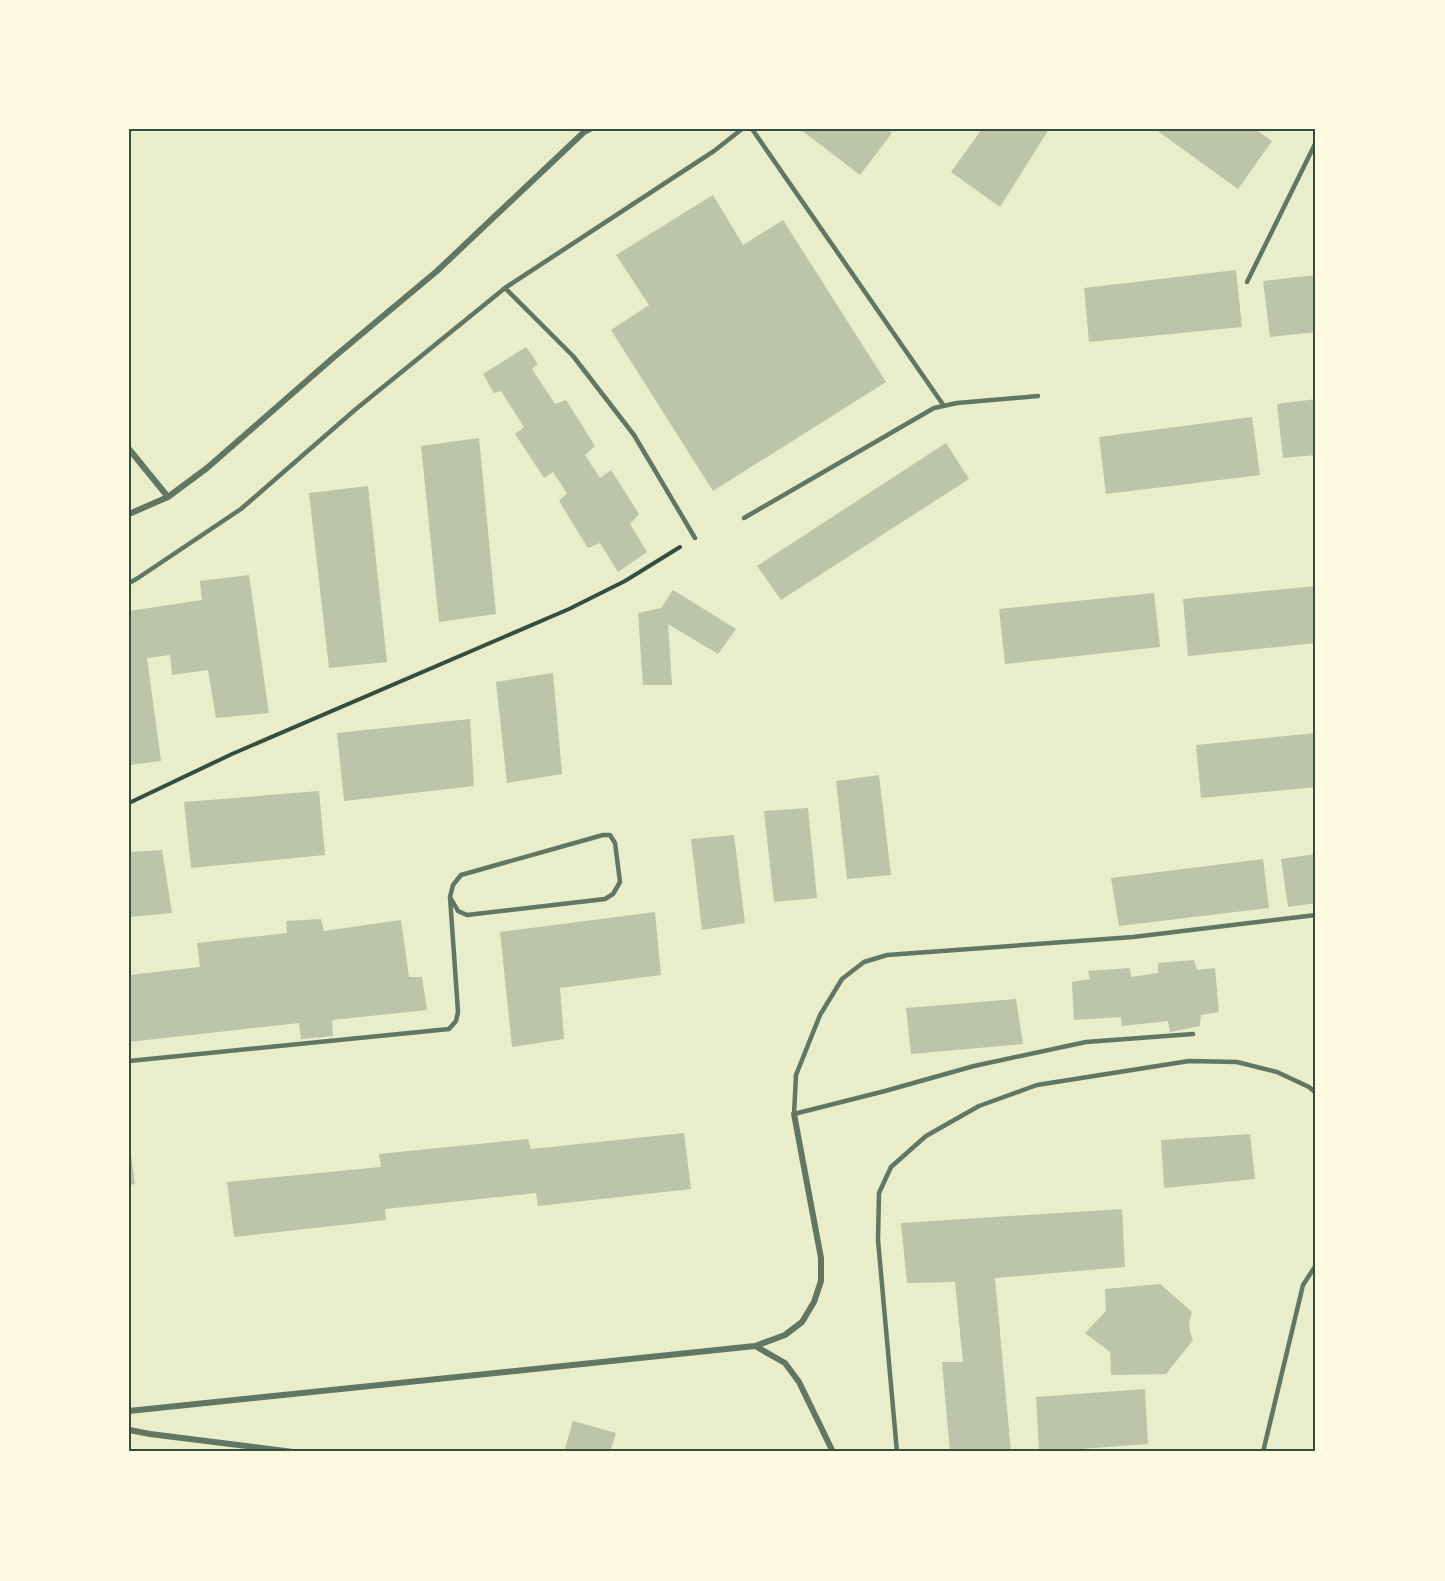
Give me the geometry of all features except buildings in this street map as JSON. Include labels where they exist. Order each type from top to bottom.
[{"type":"street","points":[[129,514],[168,497],[207,468],[437,271],[590,129]]},
{"type":"street","points":[[129,449],[168,497]]},
{"type":"street","points":[[129,1411],[755,1346],[785,1335],[802,1322],[814,1302],[821,1281],[821,1258],[794,1114]]},
{"type":"street","points":[[755,1346],[785,1363],[792,1372],[833,1452]]},
{"type":"street","points":[[129,1430],[293,1452]]},
{"type":"lane","points":[[129,583],[241,509],[356,410],[504,288],[714,152],[742,129]]},
{"type":"lane","points":[[752,129],[944,406]]},
{"type":"lane","points":[[1247,282],[1316,142]]},
{"type":"lane","points":[[504,288],[573,356],[634,435],[695,538]]},
{"type":"lane","points":[[744,518],[934,408],[1038,396]]},
{"type":"lane","points":[[129,1061],[449,1029],[456,1021],[458,1012],[450,897],[453,885],[461,875],[603,835],[610,836],[615,843],[620,882],[613,894],[605,898],[467,915],[458,911],[450,897]]},
{"type":"lane","points":[[1193,1034],[1086,1042],[974,1066],[794,1114],[796,1075],[820,1015],[842,979],[864,962],[887,955],[1133,937],[1316,915]]},
{"type":"lane","points":[[897,1452],[878,1240],[879,1194],[891,1167],[926,1136],[979,1106],[1037,1085],[1190,1061],[1237,1062],[1277,1072],[1309,1087],[1316,1093]]},
{"type":"lane","points":[[1263,1452],[1303,1285],[1316,1265]]},
{"type":"path","points":[[129,803],[232,754],[569,609],[625,581],[695,538]]}]
